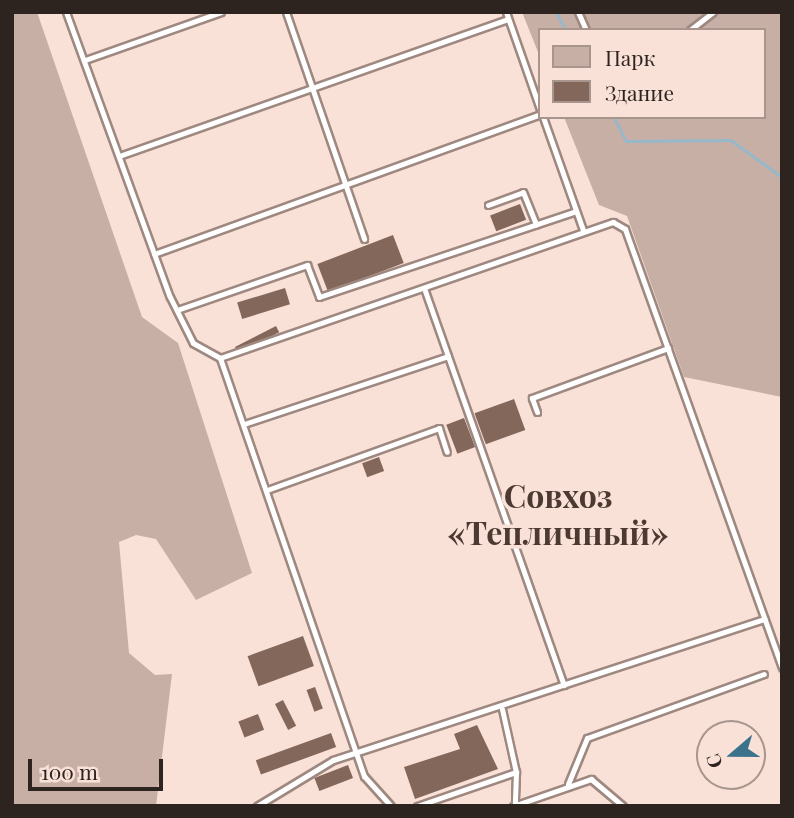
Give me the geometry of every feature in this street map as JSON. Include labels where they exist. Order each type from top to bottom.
[{"type":"lane","points":[[66,12],[177,310],[194,343],[220,358],[360,755],[364,776],[391,806]]},
{"type":"lane","points":[[85,60],[221,12]]},
{"type":"lane","points":[[286,12],[363,239]]},
{"type":"lane","points":[[578,12],[585,28]]},
{"type":"lane","points":[[693,28],[713,12]]},
{"type":"lane","points":[[119,156],[507,16],[538,105]]},
{"type":"lane","points":[[154,254],[538,115]]},
{"type":"lane","points":[[543,119],[583,230]]},
{"type":"lane","points":[[488,205],[523,192],[536,224]]},
{"type":"lane","points":[[177,310],[307,265],[319,297],[576,211]]},
{"type":"lane","points":[[220,358],[583,230],[613,222],[625,229],[782,668]]},
{"type":"lane","points":[[424,288],[564,685]]},
{"type":"lane","points":[[537,412],[532,398],[668,348]]},
{"type":"lane","points":[[243,424],[448,356]]},
{"type":"lane","points":[[267,490],[439,428],[447,452]]},
{"type":"lane","points":[[257,806],[314,769],[502,709],[564,685],[765,619]]},
{"type":"lane","points":[[568,784],[587,738],[764,674]]},
{"type":"lane","points":[[502,709],[516,772],[514,805],[568,784],[591,779],[623,806]]},
{"type":"lane","points":[[417,806],[516,772]]},
{"type":"green space","points":[[12,12],[37,12],[142,317],[178,343],[252,573],[196,600],[156,539],[136,535],[119,542],[129,653],[155,675],[172,674],[156,806],[12,806]]},
{"type":"green space","points":[[522,12],[782,12],[782,397],[684,377],[627,216],[599,205],[565,119],[766,119],[766,28],[538,28],[538,52]]},
{"type":"building","points":[[520,204],[526,220],[496,231],[490,215]]},
{"type":"building","points":[[393,235],[404,263],[328,292],[317,264]]},
{"type":"building","points":[[285,288],[290,304],[242,319],[237,303]]},
{"type":"building","points":[[276,326],[279,332],[238,353],[235,347]]},
{"type":"building","points":[[514,399],[525,430],[486,444],[475,413]]},
{"type":"building","points":[[464,418],[475,447],[457,454],[446,425]]},
{"type":"building","points":[[379,457],[384,471],[367,477],[362,463]]},
{"type":"building","points":[[303,636],[314,666],[259,686],[248,656]]},
{"type":"building","points":[[315,687],[323,709],[314,712],[307,690]]},
{"type":"building","points":[[283,700],[296,726],[288,730],[275,704]]},
{"type":"building","points":[[258,714],[264,730],[244,737],[238,722]]},
{"type":"building","points":[[477,725],[498,769],[415,799],[404,767],[460,749],[454,734]]},
{"type":"building","points":[[331,733],[336,747],[261,774],[256,760]]},
{"type":"building","points":[[348,765],[353,778],[319,791],[314,778]]},
{"type":"waterway","points":[[556,12],[565,28]]},
{"type":"waterway","points":[[615,119],[626,141],[731,140],[782,177]]},
{"type":"district","name":"Совхоз «Тепличный»","points":[[558,514]]}]
